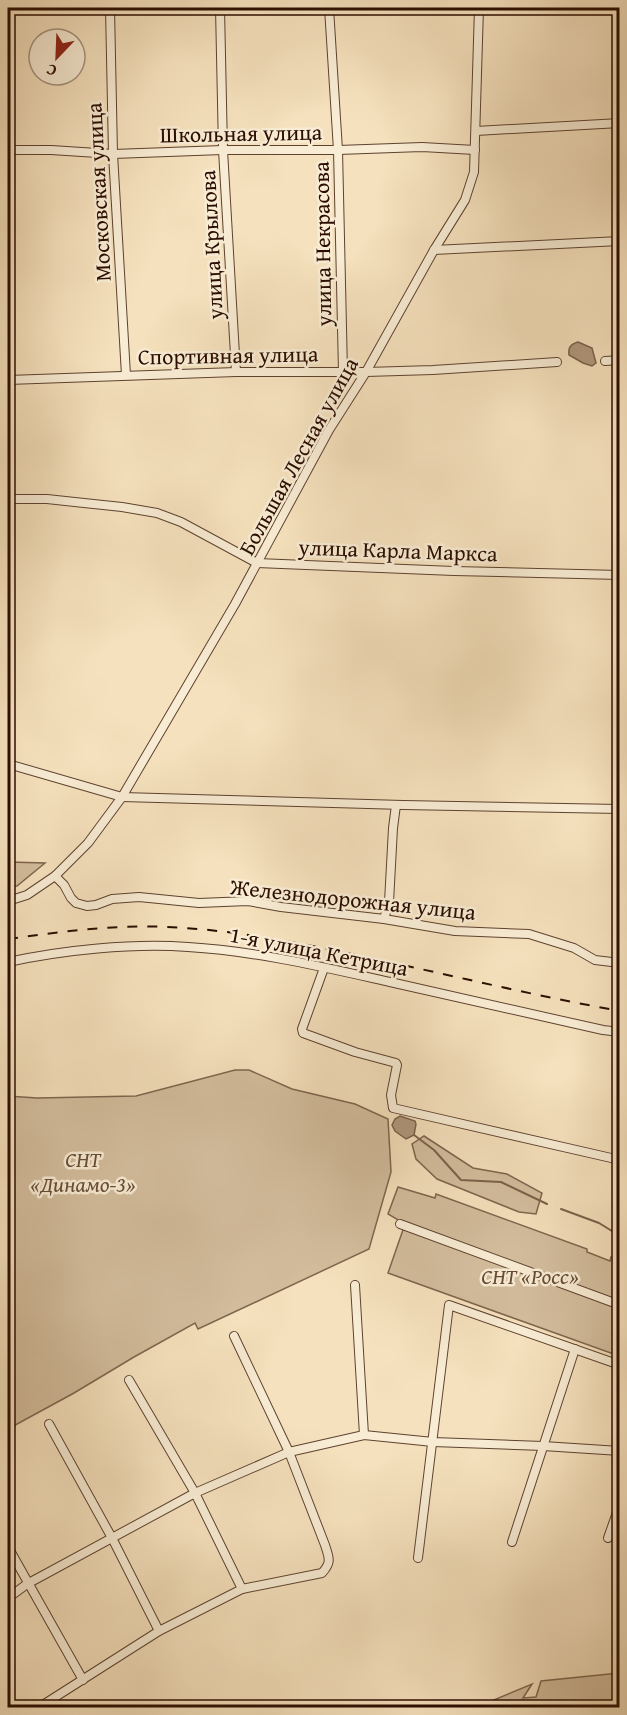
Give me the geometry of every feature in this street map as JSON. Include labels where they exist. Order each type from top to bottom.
[{"type":"street","name":"Московская улица","points":[[110,8],[113,154],[126,375]]},
{"type":"street","name":"улица Крылова","points":[[220,8],[223,150],[236,372]]},
{"type":"street","name":"улица Некрасова","points":[[329,8],[338,150],[343,372]]},
{"type":"street","name":"Большая Лесная улица","points":[[8,901],[27,895],[55,876],[88,843],[122,797],[195,675],[329,429],[366,372],[434,250],[465,200],[474,172],[479,8]]},
{"type":"street","points":[[476,131],[620,123]]},
{"type":"street","name":"Школьная улица","points":[[8,150],[113,154],[422,147],[475,150]]},
{"type":"street","points":[[434,250],[620,241]]},
{"type":"street","points":[[8,337],[9,499]]},
{"type":"street","points":[[604,361],[620,360]]},
{"type":"street","name":"Спортивная улица","points":[[8,380],[236,372],[366,372],[557,362]]},
{"type":"street","name":"улица Карла Маркса","points":[[9,499],[84,502],[157,513],[181,522],[257,563],[620,575]]},
{"type":"street","points":[[8,764],[122,797],[620,809]]},
{"type":"street","points":[[384,920],[389,903],[396,805]]},
{"type":"street","name":"Железнодорожная улица","points":[[55,876],[76,903],[87,906],[112,899],[139,897],[199,903],[248,901],[281,908],[455,931],[529,934],[578,949],[587,957],[595,960],[620,963]]},
{"type":"street","name":"1-я улица Кетрица","points":[[8,962],[39,955],[123,947],[186,947],[236,951],[620,1032]]},
{"type":"street","points":[[324,968],[302,1029],[303,1033],[355,1052],[396,1063],[391,1095],[393,1108],[620,1160]]},
{"type":"street","points":[[400,1224],[620,1305]]},
{"type":"street","points":[[355,1285],[364,1435]]},
{"type":"street","points":[[418,1558],[449,1305],[620,1365]]},
{"type":"street","points":[[38,1707],[159,1631],[242,1589],[322,1573],[327,1567],[330,1559],[289,1452],[234,1336]]},
{"type":"street","points":[[512,1542],[575,1349]]},
{"type":"street","points":[[129,1380],[195,1493],[242,1589]]},
{"type":"street","points":[[49,1424],[112,1538],[159,1631]]},
{"type":"street","points":[[8,1598],[27,1584],[195,1493],[289,1452],[364,1435],[433,1442],[620,1451]]},
{"type":"street","points":[[608,1538],[620,1504]]},
{"type":"street","points":[[8,1547],[83,1680]]},
{"type":"green space","points":[[8,862],[45,863],[17,886],[8,887]]},
{"type":"green space","name":"СНТ «Динамо-3»","points":[[235,1070],[249,1070],[292,1089],[355,1104],[388,1119],[391,1172],[369,1249],[198,1329],[195,1323],[8,1429],[8,1096],[37,1098],[136,1096]]},
{"type":"green space","points":[[424,1136],[473,1168],[507,1174],[542,1193],[536,1214],[519,1212],[437,1179],[416,1159],[412,1144]]},
{"type":"green space","name":"СНТ «Росс»","points":[[398,1187],[435,1198],[436,1194],[587,1249],[587,1252],[610,1261],[611,1257],[619,1261],[619,1356],[388,1273],[405,1224],[388,1214]]},
{"type":"green space","points":[[619,1673],[619,1707],[477,1707],[532,1684],[523,1698],[536,1697],[541,1681]]},
{"type":"shaded area","points":[[578,342],[592,348],[596,363],[592,366],[569,355],[570,346]]},
{"type":"shaded area","points":[[400,1116],[415,1121],[416,1124],[414,1135],[406,1139],[395,1131],[392,1125]]},
{"type":"waterway","points":[[414,1135],[434,1150],[461,1180],[501,1182],[547,1204]]},
{"type":"waterway","points":[[561,1209],[599,1223],[620,1236]]},
{"type":"railway","points":[[8,939],[139,926],[231,933],[324,948],[620,1011]]}]
